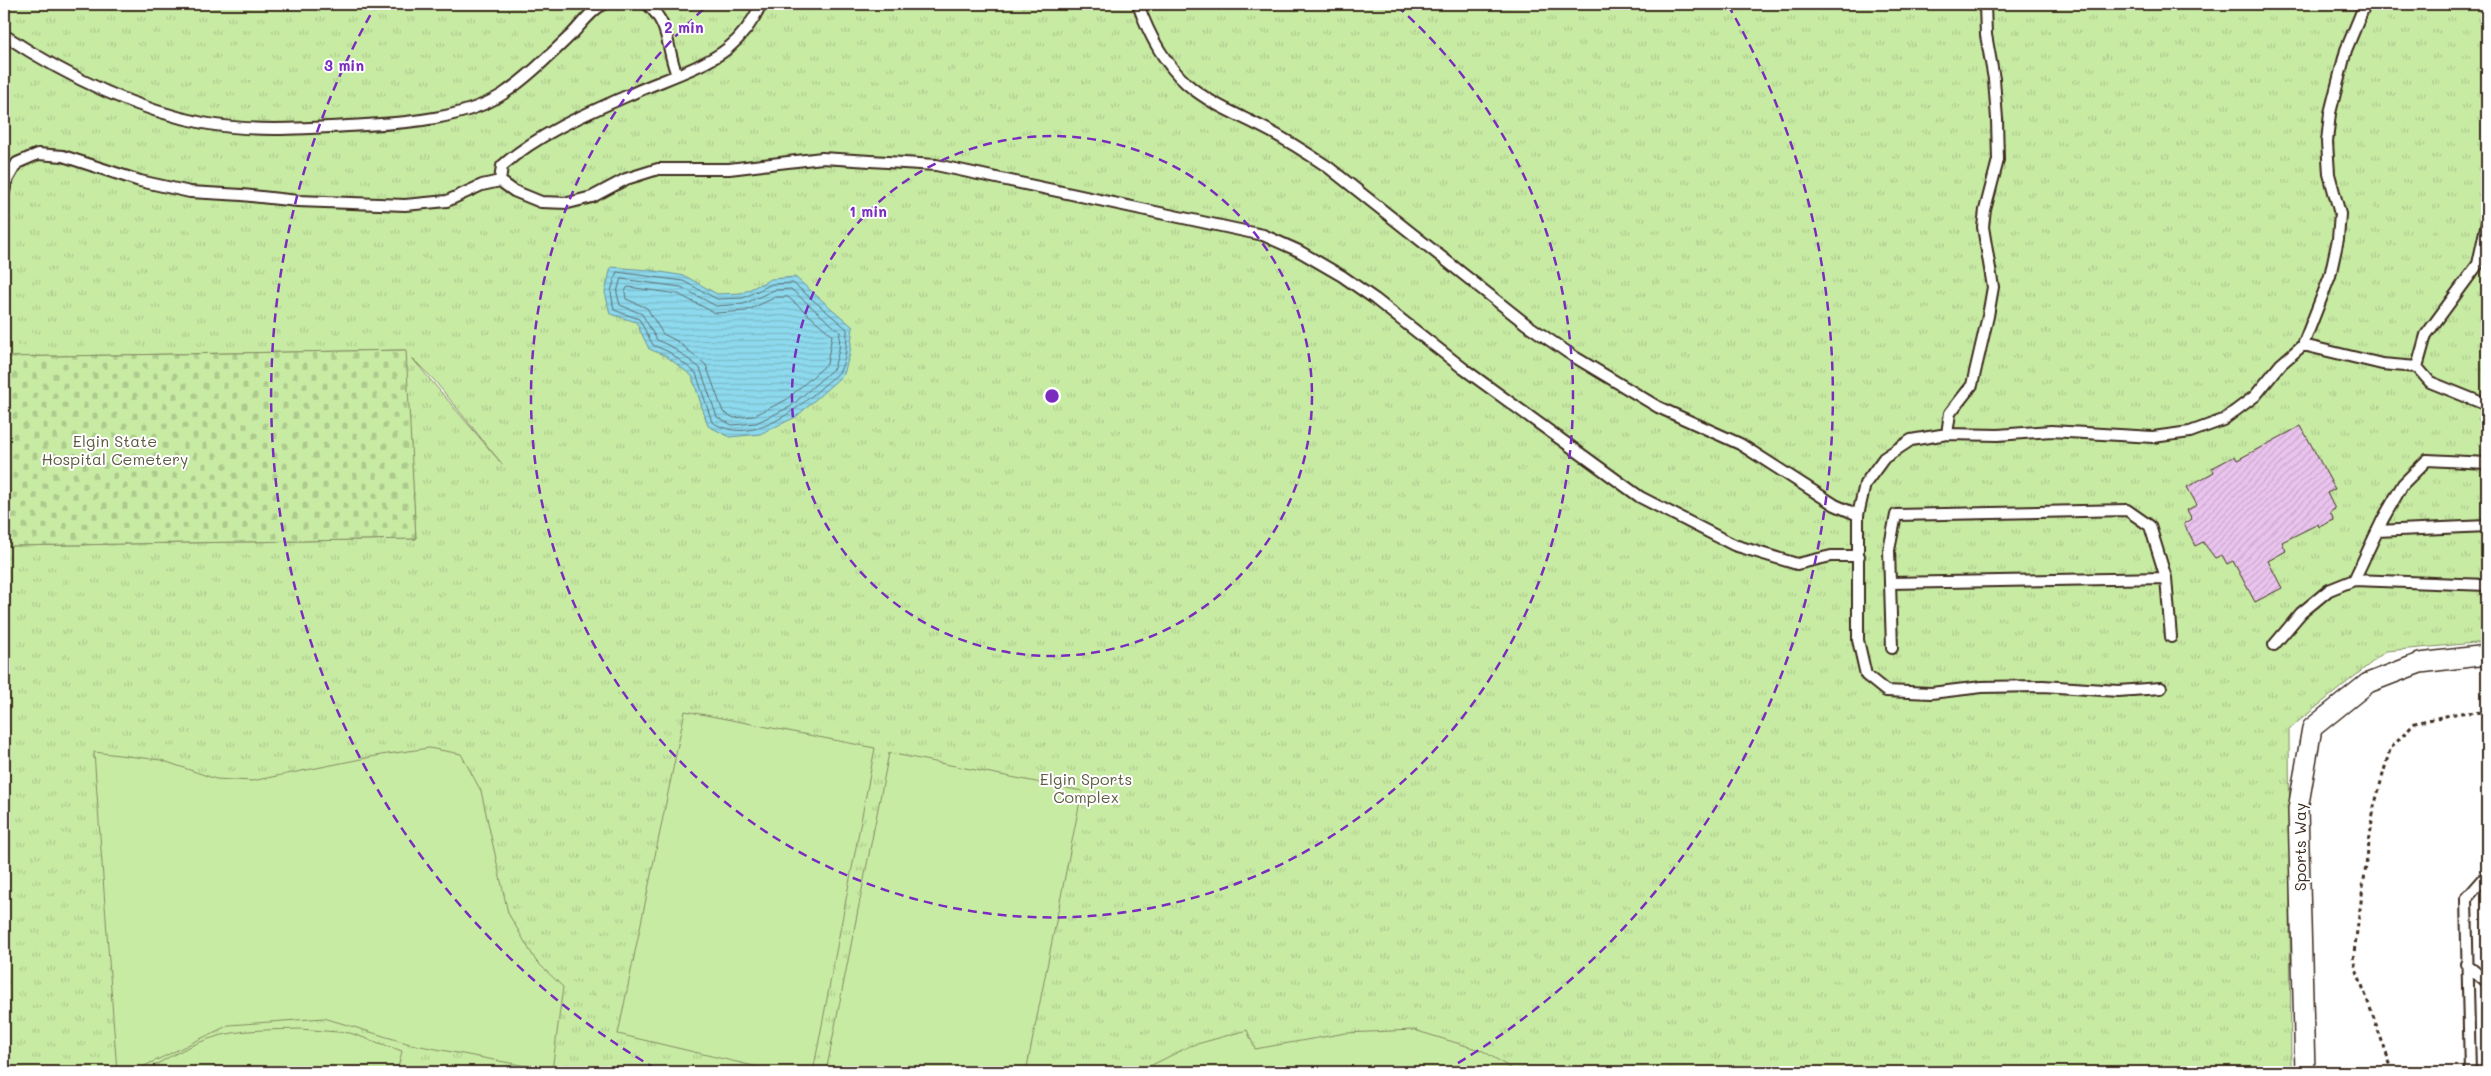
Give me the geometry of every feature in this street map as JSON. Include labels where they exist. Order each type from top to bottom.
[{"type":"street","name":"Sports Way","points":[[2305,1072],[2298,809],[2312,728],[2368,683],[2420,663],[2487,655]]},
{"type":"lane","points":[[4,35],[34,55],[84,80],[157,111],[204,123],[252,128],[380,124],[424,121],[482,104],[503,94],[539,64],[604,4]]},
{"type":"lane","points":[[647,4],[658,14],[669,40],[671,60],[677,75]]},
{"type":"lane","points":[[500,181],[502,166],[522,148],[558,129],[677,75],[726,49],[751,26],[761,4]]},
{"type":"lane","points":[[1138,4],[1144,22],[1162,54],[1186,83],[1216,105],[1288,141],[1328,167],[1526,324],[1609,380],[1658,407],[1740,444],[1834,506],[1858,515]]},
{"type":"lane","points":[[1946,434],[1950,413],[1972,385],[1993,287],[1983,227],[1985,210],[1998,160],[1997,119],[1994,79],[1986,35],[1985,4]]},
{"type":"lane","points":[[2161,688],[2118,691],[2034,686],[1982,686],[1931,693],[1886,691],[1866,675],[1858,640],[1858,515],[1865,484],[1884,458],[1911,440],[1946,434],[1998,435],[2051,431],[2152,437],[2190,432],[2223,420],[2255,396],[2281,364],[2303,345],[2330,276],[2338,239],[2340,214],[2329,174],[2327,142],[2330,112],[2346,50],[2365,4]]},
{"type":"lane","points":[[4,192],[6,182],[17,163],[38,154],[63,156],[140,181],[190,192],[242,194],[298,202],[406,205],[447,201],[482,185],[500,181],[514,191],[541,202],[568,203],[592,197],[626,179],[658,169],[729,169],[822,158],[936,165],[998,176],[1263,234],[1299,251],[1368,294],[1464,369],[1640,497],[1734,545],[1797,564],[1831,556],[1859,556]]},
{"type":"lane","points":[[2417,367],[2426,335],[2478,264],[2487,222]]},
{"type":"lane","points":[[2303,345],[2382,364],[2417,367],[2430,382],[2487,405]]},
{"type":"lane","points":[[2354,580],[2377,531],[2403,484],[2427,460],[2487,463]]},
{"type":"lane","points":[[1892,648],[1889,550],[1896,515],[2127,510],[2150,526],[2166,578],[2171,637]]},
{"type":"lane","points":[[2377,531],[2487,526]]},
{"type":"lane","points":[[1890,583],[2166,578]]},
{"type":"lane","points":[[2274,645],[2301,613],[2328,590],[2354,580],[2487,585]]},
{"type":"lane","points":[[2470,1072],[2466,964],[2466,899],[2487,875]]},
{"type":"lane","points":[[2466,964],[2487,982]]},
{"type":"path","points":[[2393,1072],[2353,960],[2374,807],[2390,749],[2416,723],[2459,713],[2487,712]]},
{"type":"path","points":[[567,1065],[572,1072]]},
{"type":"green space","name":"Elgin Sports Complex","points":[[4,4],[2487,4],[2487,642],[2386,651],[2289,729],[2291,1072],[4,1072],[4,474],[9,546],[416,539],[405,350],[4,357]],"holes":[[[412,358],[434,380],[502,464]]]},
{"type":"green space","name":"Elgin State Hospital Cemetery","points":[[406,350],[416,539],[8,546],[4,474],[4,357]]},
{"type":"green space","points":[[685,711],[875,748],[813,1072],[779,1072],[618,1034]]},
{"type":"green space","points":[[429,748],[461,754],[481,791],[508,913],[536,961],[563,987],[552,1071],[410,1044],[324,1018],[229,1025],[132,1072],[117,1072],[94,752],[161,760],[216,779],[252,781],[381,755]]},
{"type":"green space","points":[[889,753],[1082,791],[1026,1072],[826,1072]]},
{"type":"green space","points":[[300,1029],[350,1033],[402,1051],[397,1072],[145,1072],[197,1043],[225,1034],[246,1031]]},
{"type":"green space","points":[[1247,1030],[1255,1049],[1346,1033],[1414,1030],[1483,1051],[1517,1072],[1138,1072],[1190,1046]]},
{"type":"water","points":[[611,267],[649,270],[685,276],[717,294],[742,293],[771,279],[795,277],[853,327],[850,352],[844,374],[796,417],[760,434],[730,437],[708,426],[692,376],[666,356],[649,349],[636,322],[610,314],[605,292]]},
{"type":"building","points":[[2301,426],[2335,489],[2327,493],[2335,509],[2330,512],[2334,520],[2319,527],[2318,524],[2282,542],[2286,551],[2268,561],[2282,588],[2255,602],[2233,561],[2227,564],[2222,555],[2215,558],[2203,542],[2195,546],[2184,524],[2192,519],[2187,510],[2197,505],[2187,487],[2214,472],[2212,468],[2235,456],[2237,460]]}]
